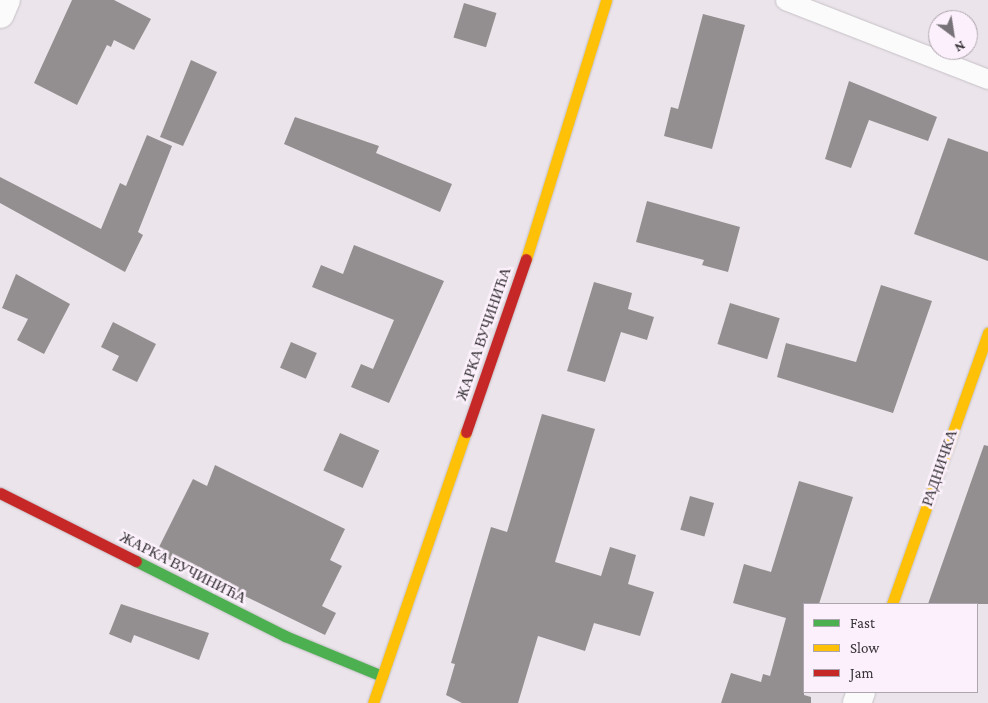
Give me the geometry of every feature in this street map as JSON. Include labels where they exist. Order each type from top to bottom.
[{"type":"street","points":[[0,14],[6,0]]},
{"type":"street","name":"ЖАРКА ВУЧИНИЋА","points":[[372,703],[557,168],[606,0]]},
{"type":"street","name":"РАДНИЧКА","points":[[892,603],[988,333]]},
{"type":"street","name":"ЖАРКА ВУЧИНИЋА","points":[[0,493],[285,636],[382,676]]},
{"type":"lane","points":[[785,0],[988,79]]},
{"type":"building","points":[[72,0],[114,0],[151,19],[134,50],[114,40],[111,47],[107,45],[77,105],[34,83]]},
{"type":"building","points":[[464,3],[497,13],[486,47],[453,37]]},
{"type":"building","points":[[703,14],[745,25],[712,149],[664,136],[671,107],[678,109]]},
{"type":"building","points":[[191,60],[217,72],[183,146],[160,137]]},
{"type":"building","points":[[849,81],[937,117],[928,141],[869,120],[851,168],[825,159]]},
{"type":"building","points":[[295,117],[379,146],[376,153],[452,184],[440,212],[284,144]]},
{"type":"building","points":[[147,135],[172,146],[138,232],[143,235],[125,272],[0,203],[0,177],[101,229],[120,183],[126,186]]},
{"type":"building","points":[[948,138],[988,152],[988,261],[914,234]]},
{"type":"building","points":[[647,201],[740,227],[728,272],[702,265],[704,260],[636,242]]},
{"type":"building","points":[[354,245],[444,281],[389,403],[351,387],[361,364],[373,369],[394,320],[312,287],[321,265],[343,274]]},
{"type":"building","points":[[16,274],[70,304],[44,354],[17,340],[28,319],[2,308]]},
{"type":"building","points":[[594,282],[632,293],[628,309],[654,317],[647,340],[621,332],[605,382],[567,371]]},
{"type":"building","points":[[881,285],[932,301],[893,413],[777,377],[786,343],[856,362]]},
{"type":"building","points":[[730,303],[780,318],[767,359],[717,344]]},
{"type":"building","points":[[113,322],[156,344],[137,382],[112,370],[119,356],[101,347]]},
{"type":"building","points":[[291,342],[317,353],[306,379],[280,368]]},
{"type":"building","points":[[542,414],[595,429],[555,562],[601,576],[610,547],[636,555],[628,584],[654,592],[640,636],[594,623],[585,651],[538,636],[518,703],[462,703],[446,695],[455,664],[451,663],[491,527],[507,532]]},
{"type":"building","points":[[340,433],[379,450],[363,488],[323,470]]},
{"type":"building","points":[[984,445],[988,446],[988,604],[928,603]]},
{"type":"building","points":[[215,465],[345,529],[330,560],[342,566],[322,606],[336,613],[325,635],[156,553],[193,479],[207,486]]},
{"type":"building","points":[[799,481],[853,497],[819,603],[803,603],[803,693],[811,697],[811,703],[721,703],[731,673],[761,682],[763,674],[770,676],[786,618],[733,603],[744,564],[771,572]]},
{"type":"building","points":[[690,496],[714,503],[704,537],[680,530]]},
{"type":"building","points":[[121,604],[209,633],[199,660],[134,635],[131,643],[109,634]]},
{"type":"traffic: fast","points":[[136,561],[285,636],[382,676]]},
{"type":"traffic: slow","points":[[526,259],[606,0]]},
{"type":"traffic: slow","points":[[892,603],[988,333]]},
{"type":"traffic: slow","points":[[373,703],[466,432]]},
{"type":"traffic: jam","points":[[466,432],[526,259]]},
{"type":"traffic: jam","points":[[0,493],[136,561]]}]
